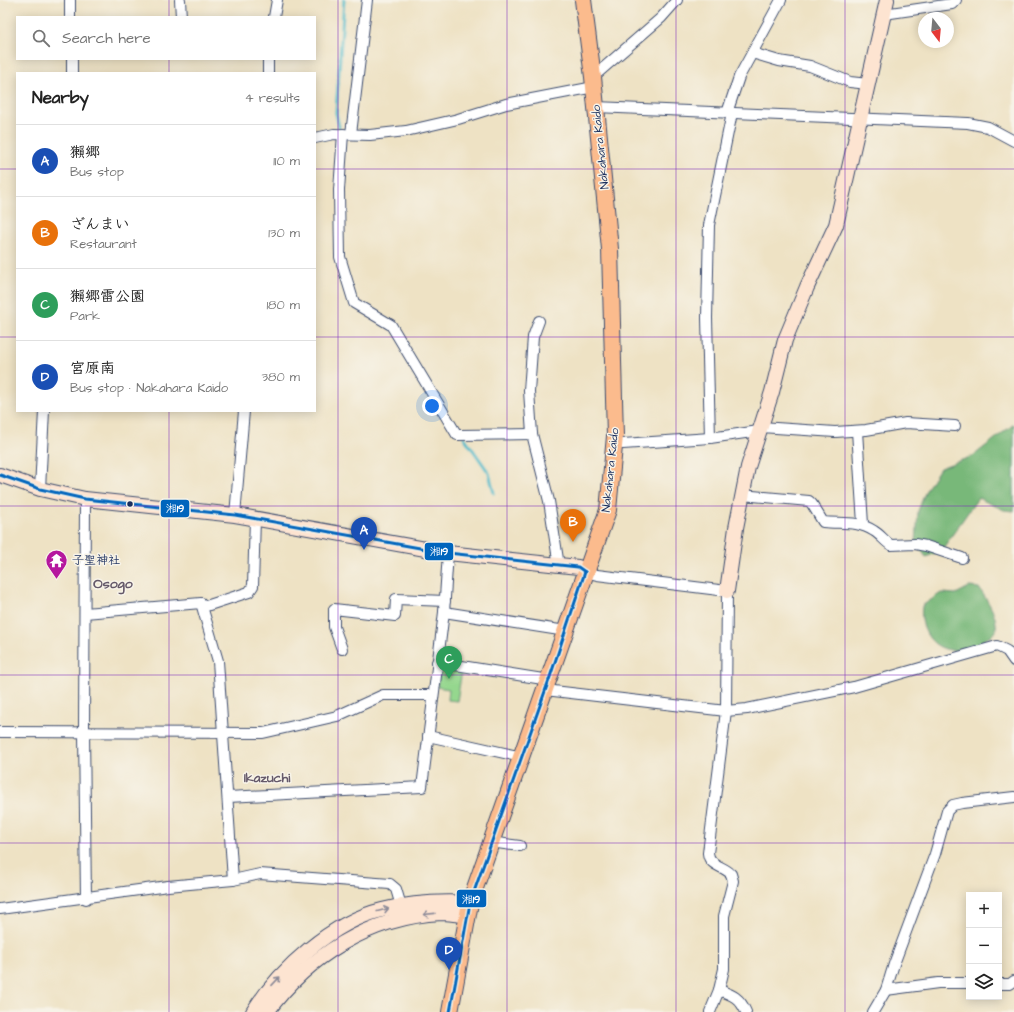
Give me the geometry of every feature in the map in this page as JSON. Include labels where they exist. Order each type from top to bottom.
[{"type":"main road","name":"Nakahara Kaido","points":[[450,1012],[469,909],[490,842],[522,757],[585,572],[608,510],[615,443],[610,249],[594,82],[583,0]]},
{"type":"street","points":[[70,0],[70,16]]},
{"type":"street","points":[[180,0],[181,16]]},
{"type":"street","points":[[274,16],[277,0]]},
{"type":"street","points":[[367,0],[339,190],[340,257],[354,303],[391,325],[458,435],[532,434]]},
{"type":"street","points":[[316,138],[347,134],[370,135],[406,131],[458,119],[506,104],[594,82],[661,18],[676,0]]},
{"type":"street","points":[[710,438],[707,318],[709,225],[730,113],[739,77],[781,0]]},
{"type":"street","points":[[710,1012],[719,990],[724,969],[724,916],[733,877],[728,871],[708,859],[708,853],[726,710],[727,591],[736,528],[748,467],[785,340],[807,287],[836,225],[887,0]]},
{"type":"street","points":[[884,14],[952,4],[956,0]]},
{"type":"street","points":[[752,53],[779,61],[810,66],[850,82],[868,84]]},
{"type":"street","points":[[72,60],[72,72]]},
{"type":"street","points":[[268,60],[268,72]]},
{"type":"street","points":[[596,106],[968,123],[988,126],[1014,141]]},
{"type":"street","points":[[539,321],[533,337],[529,390],[532,434],[550,501],[559,566]]},
{"type":"street","points":[[40,489],[44,412]]},
{"type":"street","points":[[236,515],[244,412]]},
{"type":"street","points":[[615,443],[710,438],[760,429],[857,431],[906,423],[955,426]]},
{"type":"street","points":[[857,431],[860,451],[863,524]]},
{"type":"street","points":[[0,475],[40,489],[85,499],[236,515],[448,554],[578,567],[585,572],[597,575],[727,591]]},
{"type":"street","points":[[742,495],[804,500],[812,504],[823,522],[853,522],[863,524],[882,536],[891,545],[915,544],[926,546],[962,558]]},
{"type":"street","points":[[85,499],[86,613],[84,731],[86,899]]},
{"type":"street","points":[[203,607],[249,592],[254,586],[255,518]]},
{"type":"street","points":[[228,797],[422,787],[444,612],[448,554]]},
{"type":"street","points":[[342,649],[334,627],[334,609],[395,616],[396,599],[445,601]]},
{"type":"street","points":[[86,613],[201,603],[218,661],[233,880]]},
{"type":"street","points":[[444,612],[566,631]]},
{"type":"street","points":[[438,662],[547,685],[726,710],[747,709],[854,687],[997,646],[1007,651],[1014,661]]},
{"type":"street","points":[[0,732],[84,731],[263,733],[337,716],[383,694],[433,695]]},
{"type":"street","points":[[428,736],[522,757]]},
{"type":"street","points":[[873,1012],[886,990],[934,854],[947,811],[953,805],[962,803],[1014,797]]},
{"type":"street","points":[[490,842],[520,846]]},
{"type":"street","points":[[0,910],[86,899],[168,886],[233,880],[260,874],[390,884],[396,889],[401,906]]},
{"type":"street","points":[[253,1012],[265,993],[306,951],[327,936],[358,919],[380,910],[401,906],[441,902],[469,909]]},
{"type":"street","points":[[267,1012],[296,978],[325,953],[366,929],[414,916],[469,909]]},
{"type":"street","points":[[1002,984],[1010,984],[1014,981]]},
{"type":"street","points":[[886,990],[938,983],[966,984]]},
{"type":"street","points":[[719,990],[736,997],[742,1002],[746,1012]]},
{"type":"green space","points":[[1014,424],[1014,511],[1004,510],[978,498],[941,551],[926,557],[916,543],[918,511],[926,490],[940,468],[973,456]]},
{"type":"green space","points":[[969,587],[979,588],[986,598],[994,614],[996,631],[975,646],[963,650],[943,648],[935,644],[924,628],[922,606],[941,593],[956,594]]},
{"type":"green space","points":[[444,668],[462,670],[457,701],[448,700],[449,689],[437,687],[440,671]]},
{"type":"waterway","points":[[339,127],[336,113],[344,0]]},
{"type":"waterway","points":[[464,437],[489,473],[494,493]]},
{"type":"transit line","name":"湘19","points":[[0,475],[40,489],[85,499],[235,515],[448,553],[578,567],[585,572]]},
{"type":"transit line","name":"湘19","points":[[450,1012],[470,903],[549,680],[585,572]]},
{"type":"place","name":"ざんまい","points":[[573,542]]},
{"type":"place","name":"獺郷","points":[[364,550]]},
{"type":"place","name":"子聖神社","points":[[57,580]]},
{"type":"place","name":"獺郷雷公園","points":[[449,679]]},
{"type":"place","name":"宮原南","points":[[449,970]]},
{"type":"district","name":"Osogo","points":[[113,583]]},
{"type":"district","name":"Ikazuchi","points":[[267,777]]}]
